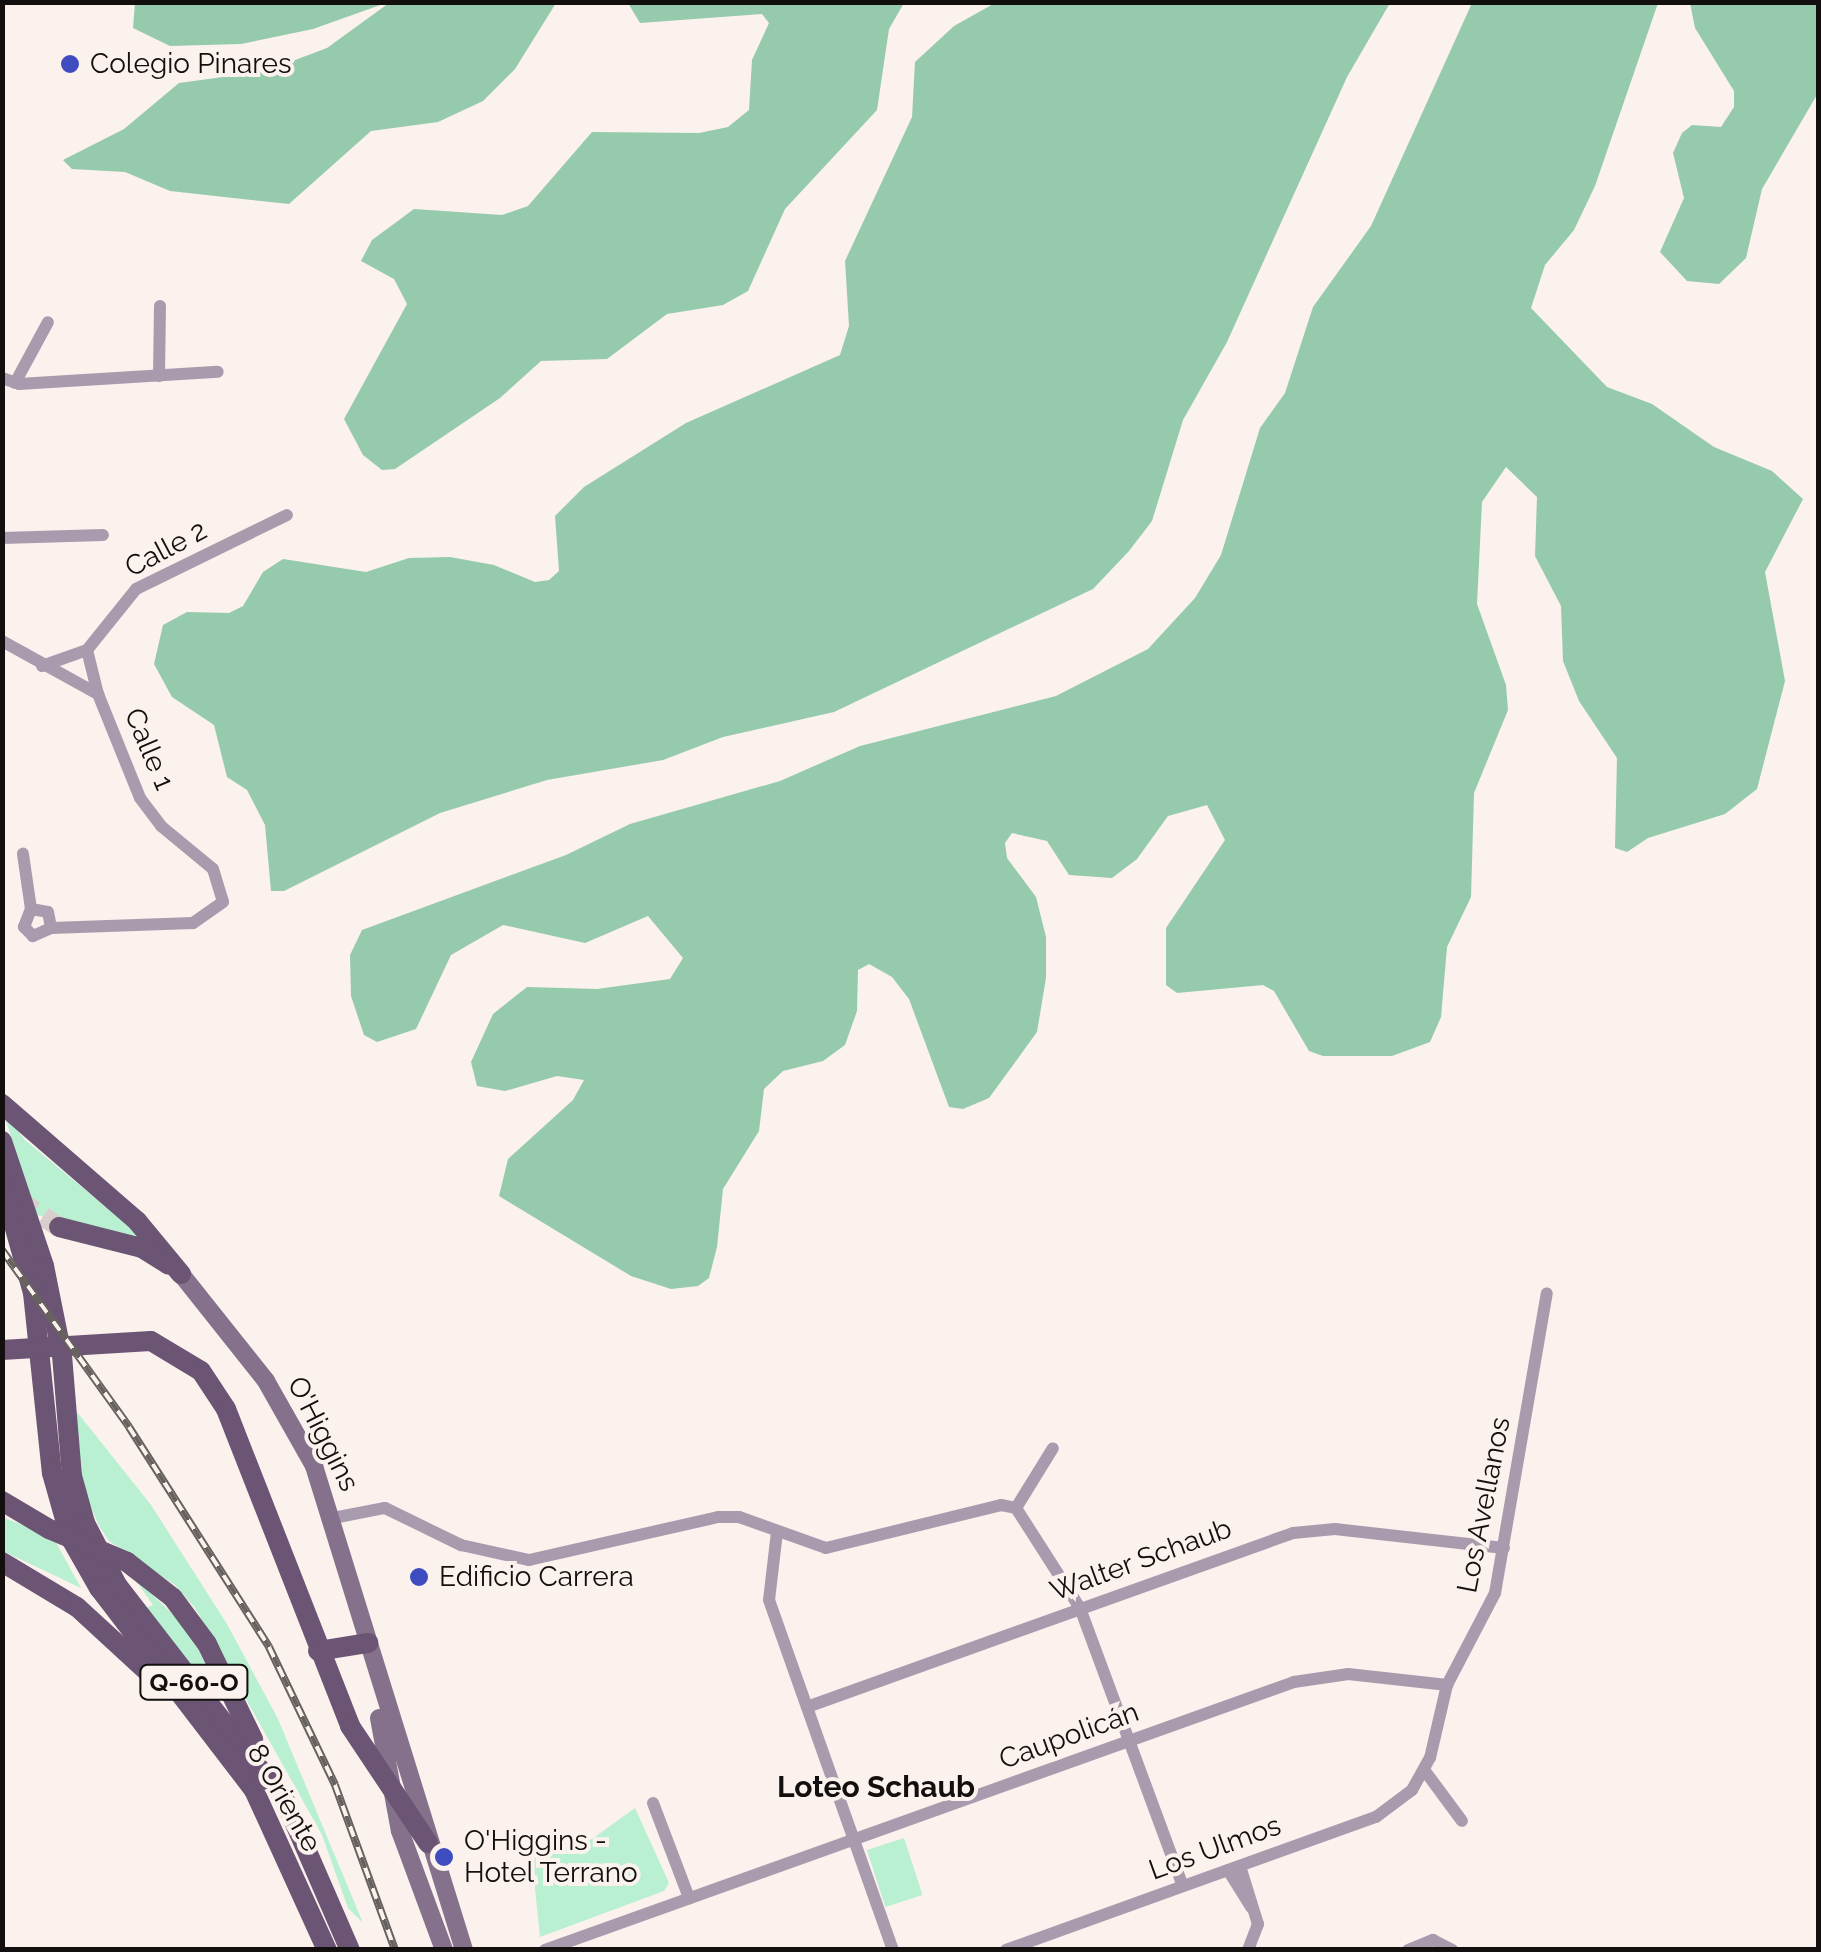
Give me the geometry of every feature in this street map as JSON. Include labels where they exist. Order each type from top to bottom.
[{"type":"main road","points":[[2,1104],[132,1216],[181,1274]]},
{"type":"main road","name":"8 Oriente","points":[[2,1140],[28,1203],[52,1303],[85,1522],[102,1560],[286,1803],[350,1950]]},
{"type":"main road","name":"8 Oriente","points":[[2,1182],[32,1292],[61,1512],[75,1547],[217,1738],[274,1826],[327,1950]]},
{"type":"main road","points":[[113,1241],[132,1216]]},
{"type":"main road","points":[[59,1228],[150,1252],[181,1274]]},
{"type":"main road","name":"O'Higgins","points":[[181,1274],[282,1406],[333,1518],[428,1842],[464,1950]]},
{"type":"main road","points":[[2,1350],[128,1340],[175,1350],[218,1395],[356,1739],[428,1842]]},
{"type":"main road","points":[[2,1500],[49,1530],[136,1567],[173,1598],[213,1655],[286,1803]]},
{"type":"main road","points":[[2,1562],[93,1620],[217,1738]]},
{"type":"main road","points":[[318,1651],[368,1643]]},
{"type":"main road","name":"O'Higgins","points":[[368,1643],[390,1790],[444,1950]]},
{"type":"street","points":[[159,376],[160,306]]},
{"type":"street","points":[[8,380],[48,322]]},
{"type":"street","points":[[8,380],[218,372]]},
{"type":"street","name":"Calle 2","points":[[87,650],[136,590],[288,515]]},
{"type":"street","points":[[2,538],[103,535]]},
{"type":"street","name":"Calle 1","points":[[2,642],[98,694],[140,798],[161,826],[213,868],[223,902],[192,924],[50,928]]},
{"type":"street","points":[[42,666],[87,650],[98,694]]},
{"type":"street","points":[[23,854],[31,909],[23,920],[27,932],[40,936],[50,928],[48,912],[31,909]]},
{"type":"street","name":"Los Avellanos","points":[[1425,1770],[1447,1685],[1485,1621],[1504,1548],[1547,1294]]},
{"type":"street","points":[[1016,1508],[1053,1448]]},
{"type":"street","points":[[333,1518],[386,1508],[461,1545],[529,1560],[718,1517],[836,1548],[994,1506],[1016,1508]]},
{"type":"street","points":[[1016,1508],[1080,1608],[1183,1886]]},
{"type":"street","name":"Walter Schaub","points":[[807,1707],[1292,1532],[1334,1530],[1504,1548]]},
{"type":"street","points":[[777,1532],[767,1592],[892,1949]]},
{"type":"street","name":"Caupolicán","points":[[546,1950],[1312,1678],[1368,1675],[1447,1685]]},
{"type":"street","points":[[1425,1770],[1462,1820]]},
{"type":"street","name":"Los Ulmos","points":[[1006,1950],[1376,1817],[1404,1798],[1425,1770]]},
{"type":"street","points":[[653,1803],[690,1898]]},
{"type":"street","points":[[1234,1868],[1258,1930],[1248,1950]]},
{"type":"street","points":[[1408,1950],[1439,1940],[1453,1950]]},
{"type":"green space","points":[[135,2],[386,3],[313,29],[241,44],[170,46],[133,28]]},
{"type":"green space","points":[[389,3],[556,3],[515,69],[483,101],[438,122],[371,131],[289,204],[170,191],[125,172],[72,169],[63,160],[124,129],[179,83],[266,71],[327,48]]},
{"type":"green space","points":[[628,3],[904,3],[889,29],[877,110],[785,209],[748,291],[723,305],[667,314],[607,359],[541,361],[500,398],[395,469],[382,470],[363,455],[344,419],[407,304],[394,279],[361,261],[372,240],[414,209],[502,215],[528,206],[592,132],[699,133],[728,127],[749,110],[752,60],[769,23],[762,14],[640,23]]},
{"type":"green space","points":[[995,3],[1390,3],[1347,77],[1227,342],[1183,420],[1152,521],[1129,551],[1093,589],[834,712],[723,737],[663,760],[547,780],[440,813],[284,891],[271,891],[265,825],[247,790],[227,777],[214,725],[172,697],[154,664],[163,625],[187,612],[229,613],[243,606],[263,572],[283,559],[366,572],[409,558],[450,557],[494,565],[535,582],[549,580],[559,571],[555,516],[584,487],[686,423],[840,355],[849,326],[845,261],[912,117],[915,62],[954,26]]},
{"type":"green space","points":[[1472,3],[1658,3],[1595,186],[1574,230],[1545,265],[1531,308],[1607,387],[1652,404],[1714,447],[1772,471],[1803,499],[1765,572],[1785,681],[1757,789],[1725,814],[1648,838],[1627,852],[1615,848],[1617,758],[1579,701],[1563,661],[1561,606],[1535,556],[1537,497],[1506,467],[1482,502],[1477,604],[1506,685],[1508,710],[1474,793],[1471,897],[1447,947],[1441,1017],[1430,1042],[1392,1056],[1323,1056],[1309,1051],[1274,991],[1263,985],[1177,993],[1166,985],[1166,928],[1225,840],[1207,805],[1168,816],[1137,859],[1112,878],[1069,875],[1047,841],[1012,833],[1005,843],[1007,858],[1036,897],[1046,937],[1046,978],[1037,1032],[989,1098],[963,1109],[949,1107],[909,999],[892,977],[869,964],[858,970],[857,1011],[845,1045],[823,1061],[783,1071],[764,1089],[759,1131],[723,1189],[717,1247],[709,1278],[698,1286],[671,1289],[631,1276],[499,1196],[508,1159],[573,1100],[584,1080],[557,1076],[505,1091],[477,1086],[471,1062],[493,1014],[527,987],[597,989],[670,979],[683,958],[648,916],[585,943],[503,925],[451,955],[416,1029],[377,1042],[364,1035],[351,996],[350,955],[362,930],[566,855],[630,824],[780,781],[860,746],[1056,696],[1148,649],[1195,598],[1221,555],[1260,428],[1285,393],[1313,307],[1371,226]]},
{"type":"green space","points":[[1690,3],[1818,3],[1818,93],[1762,189],[1746,258],[1719,284],[1687,281],[1660,252],[1684,198],[1673,153],[1682,133],[1692,125],[1721,127],[1734,107],[1734,91],[1695,28]]},
{"type":"green space","points":[[3,1112],[25,1140],[148,1242],[37,1215]]},
{"type":"green space","points":[[77,1412],[151,1505],[227,1624],[278,1719],[363,1923],[348,1908],[322,1835],[195,1608],[175,1585],[109,1541],[99,1526],[77,1474]]},
{"type":"green space","points":[[2,1517],[53,1537],[81,1588],[3,1551]]},
{"type":"green space","points":[[132,1575],[189,1630],[224,1702],[143,1609],[153,1605]]},
{"type":"green space","points":[[635,1808],[669,1883],[664,1891],[540,1937],[532,1859],[592,1839]]},
{"type":"green space","points":[[904,1838],[923,1895],[885,1907],[867,1850]]},
{"type":"tunnel","points":[[18,1200],[59,1227]]},
{"type":"railway","points":[[2,1250],[129,1427],[269,1647],[335,1785],[395,1950]]},
{"type":"place","name":"Colegio Pinares","points":[[70,64]]},
{"type":"place","name":"Edificio Carrera","points":[[419,1577]]},
{"type":"place","name":"O'Higgins - Hotel Terrano","points":[[444,1857]]},
{"type":"district","name":"Loteo Schaub","points":[[876,1787]]}]
